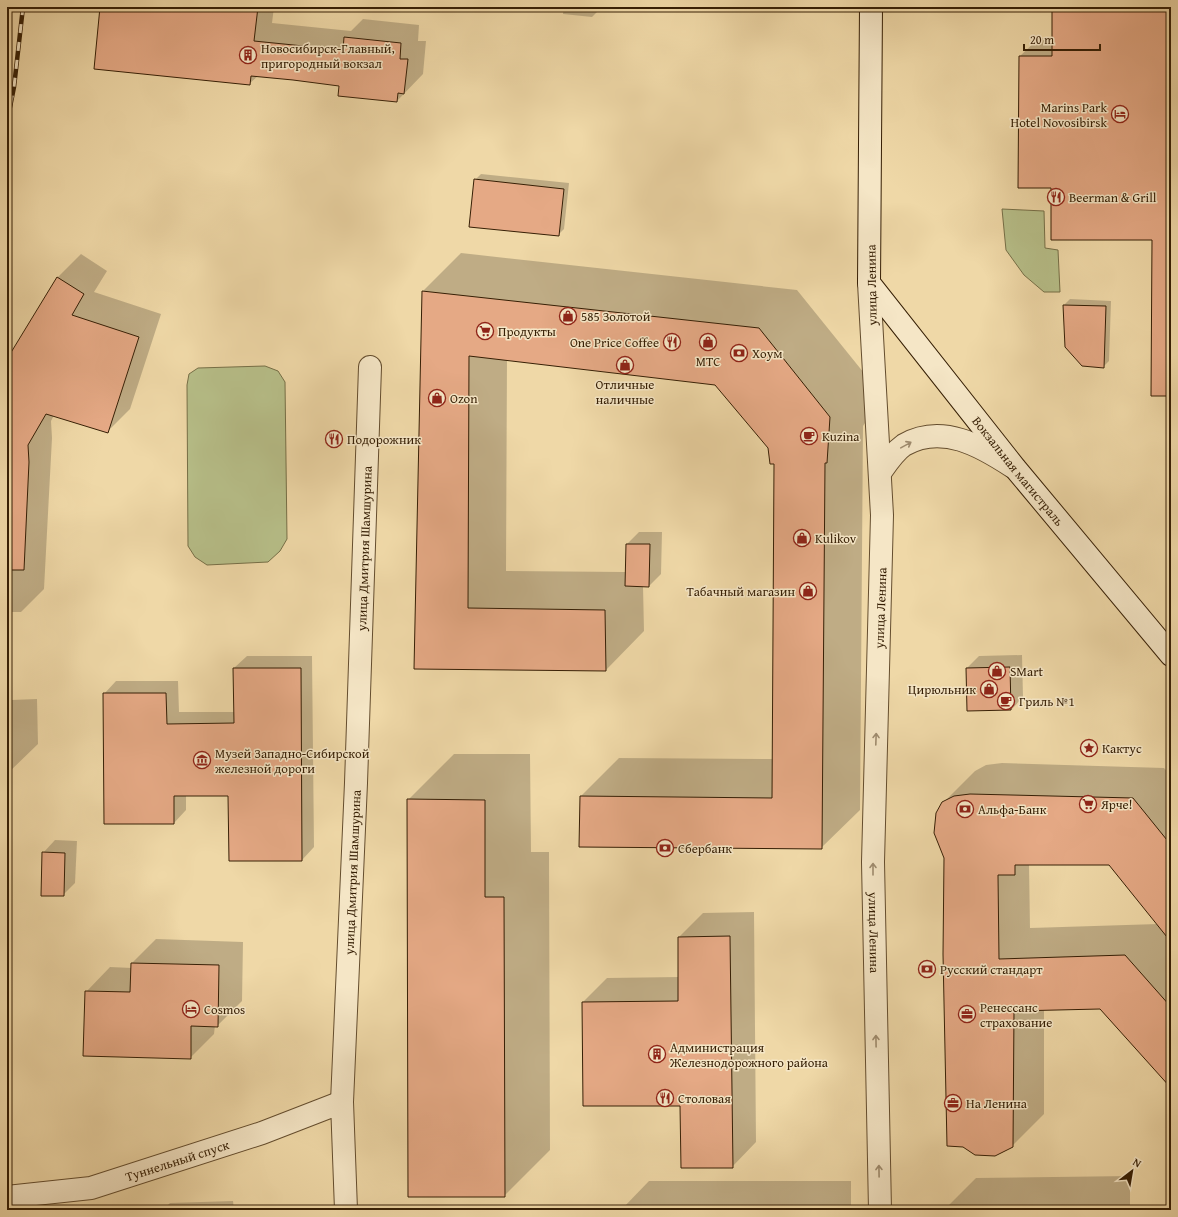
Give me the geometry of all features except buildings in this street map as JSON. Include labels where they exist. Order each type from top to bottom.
[{"type":"street","name":"улица Ленина","points":[[871,7],[869,283],[882,527],[873,862],[880,1210]]},
{"type":"street","name":"Вокзальная магистраль","points":[[869,283],[1015,468],[1171,655]]},
{"type":"street","name":"улица Дмитрия Шамшурина","points":[[346,1210],[342,1102],[356,775],[370,367]]},
{"type":"street","points":[[880,473],[891,457],[904,446],[925,437],[952,437],[983,448],[1015,468]]},
{"type":"street","name":"Туннельный спуск","points":[[7,1197],[91,1188],[262,1133],[342,1102]]},
{"type":"green space","points":[[1002,209],[1044,211],[1045,248],[1058,250],[1060,292],[1044,292],[1024,275],[1006,250]]},
{"type":"green space","points":[[265,366],[278,371],[285,382],[287,539],[280,551],[268,562],[207,565],[195,557],[188,546],[187,385],[189,374],[198,368]]},
{"type":"railway","points":[[7,122],[14,87],[23,7]]},
{"type":"place","name":"Новосибирск-Главный, пригородный вокзал","points":[[248,55]]},
{"type":"place","name":"Marins Park Hotel Novosibirsk","points":[[1120,114]]},
{"type":"place","name":"Beerman & Grill","points":[[1056,197]]},
{"type":"place","name":"585 Золотой","points":[[568,316]]},
{"type":"place","name":"Продукты","points":[[485,331]]},
{"type":"place","name":"One Price Coffee","points":[[672,342]]},
{"type":"place","name":"МТС","points":[[708,342]]},
{"type":"place","name":"Хоум","points":[[739,353]]},
{"type":"place","name":"Отличные наличные","points":[[625,365]]},
{"type":"place","name":"Ozon","points":[[437,398]]},
{"type":"place","name":"Kuzina","points":[[809,436]]},
{"type":"place","name":"Подорожник","points":[[334,439]]},
{"type":"place","name":"Kulikov","points":[[802,538]]},
{"type":"place","name":"Табачный магазин","points":[[808,591]]},
{"type":"place","name":"SMart","points":[[997,671]]},
{"type":"place","name":"Цирюльник","points":[[989,689]]},
{"type":"place","name":"Гриль №1","points":[[1006,701]]},
{"type":"place","name":"Кактус","points":[[1089,748]]},
{"type":"place","name":"Музей Западно-Сибирской железной дороги","points":[[202,760]]},
{"type":"place","name":"Ярче!","points":[[1088,804]]},
{"type":"place","name":"Альфа-Банк","points":[[965,809]]},
{"type":"place","name":"Сбербанк","points":[[665,848]]},
{"type":"place","name":"Русский стандарт","points":[[927,969]]},
{"type":"place","name":"Cosmos","points":[[191,1009]]},
{"type":"place","name":"Ренессанс страхование","points":[[967,1014]]},
{"type":"place","name":"Администрация Железнодорожного района","points":[[657,1054]]},
{"type":"place","name":"Столовая","points":[[665,1098]]},
{"type":"place","name":"На Ленина","points":[[953,1103]]}]
